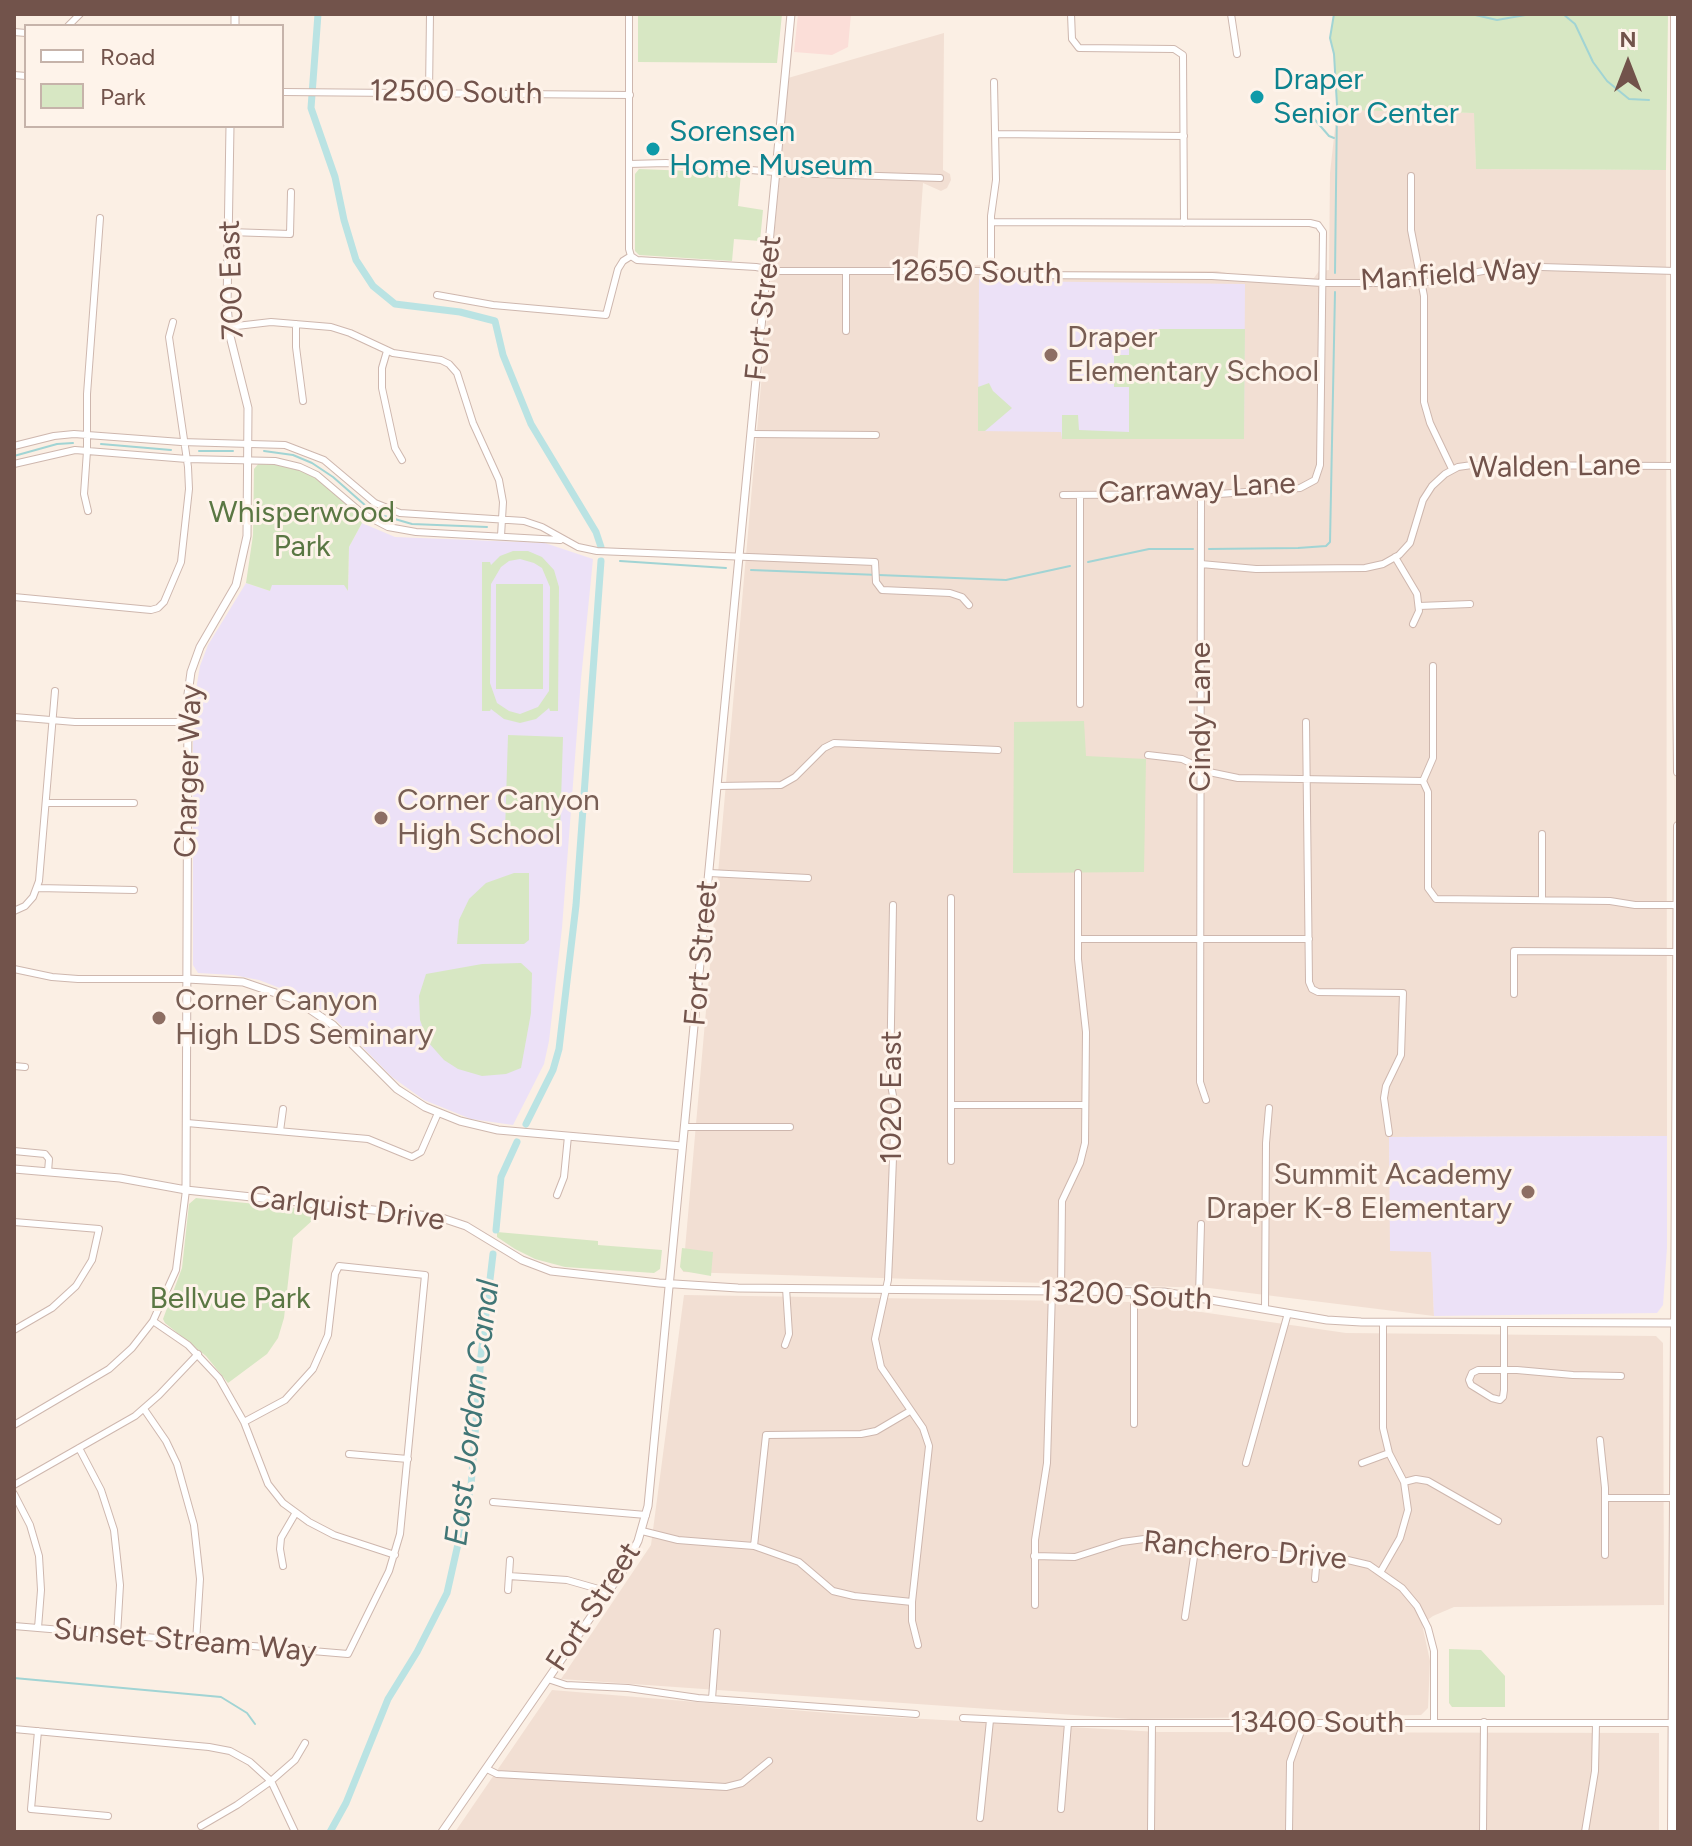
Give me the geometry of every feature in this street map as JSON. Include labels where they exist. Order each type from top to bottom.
[{"type":"main road","points":[[1675,14],[1678,772]]},
{"type":"main road","points":[[1672,1832],[1675,1780],[1672,1723],[1677,1619],[1678,826]]},
{"type":"street","points":[[429,93],[430,14]]},
{"type":"street","points":[[437,295],[506,307],[606,315],[618,269],[631,256],[629,14]]},
{"type":"street","name":"Fort Street","points":[[442,1832],[609,1592],[630,1558],[646,1515],[741,557],[791,14]]},
{"type":"street","points":[[991,222],[1184,223],[1185,61],[1181,52],[1174,49],[1082,49],[1074,45],[1072,39],[1071,14]]},
{"type":"street","points":[[1231,14],[1237,54]]},
{"type":"street","points":[[991,273],[991,222],[996,180],[994,82]]},
{"type":"street","name":"12500 South","points":[[284,92],[630,95]]},
{"type":"street","name":"700 East","points":[[230,128],[228,327],[246,396],[249,432]]},
{"type":"street","points":[[995,134],[1184,136]]},
{"type":"street","points":[[629,164],[666,163],[940,178]]},
{"type":"street","points":[[1411,176],[1411,230],[1422,283],[1424,402],[1430,423],[1452,469]]},
{"type":"street","points":[[229,232],[290,234],[291,192]]},
{"type":"street","points":[[88,511],[84,494],[87,394],[100,218]]},
{"type":"street","name":"Carraway Lane","points":[[1063,495],[1201,495],[1300,488],[1308,486],[1317,477],[1320,465],[1323,235],[1320,227],[1310,223],[1184,223]]},
{"type":"street","name":"12650 South","points":[[631,256],[641,260],[768,269],[1212,276],[1322,283]]},
{"type":"street","name":"Manfield Way","points":[[1322,283],[1422,283],[1508,266],[1676,271]]},
{"type":"street","points":[[846,271],[846,331]]},
{"type":"street","points":[[14,597],[151,610],[164,602],[181,562],[189,489],[169,337],[173,322]]},
{"type":"street","points":[[228,327],[264,322],[343,330],[387,351],[413,358],[441,360],[454,370],[473,423],[499,480],[503,502],[501,536]]},
{"type":"street","points":[[296,324],[303,401]]},
{"type":"street","points":[[387,351],[382,368],[382,388],[395,448],[402,460]]},
{"type":"street","name":"Charger Way","points":[[187,979],[189,682],[196,655],[236,585],[243,562],[247,536],[249,432]]},
{"type":"street","points":[[752,434],[876,435]]},
{"type":"street","points":[[14,446],[54,436],[88,435],[285,445],[315,455],[338,469],[375,503],[400,513],[503,519],[533,524],[568,542]]},
{"type":"street","points":[[14,464],[61,452],[87,451],[283,462],[309,471],[332,486],[363,514],[388,527],[416,532],[552,538],[597,551],[875,565],[879,588],[885,591],[950,593],[962,597],[969,605]]},
{"type":"street","name":"Walden Lane","points":[[1395,557],[1413,538],[1428,492],[1452,469],[1472,465],[1675,466]]},
{"type":"street","points":[[1080,495],[1080,704]]},
{"type":"street","name":"Cindy Lane","points":[[1201,495],[1200,1082],[1206,1100]]},
{"type":"street","points":[[1201,564],[1256,569],[1359,568],[1395,557],[1413,586],[1419,606],[1413,624]]},
{"type":"street","points":[[1419,606],[1470,604]]},
{"type":"street","points":[[1423,781],[1433,758],[1433,666]]},
{"type":"street","points":[[14,911],[29,902],[37,888],[55,691]]},
{"type":"street","points":[[14,717],[53,721],[187,722]]},
{"type":"street","points":[[1306,722],[1309,982],[1315,991],[1403,993],[1401,1055],[1386,1086],[1384,1098],[1389,1133]]},
{"type":"street","points":[[718,786],[781,785],[795,777],[824,748],[834,743],[998,750]]},
{"type":"street","points":[[1148,755],[1171,756],[1238,778],[1423,781]]},
{"type":"street","points":[[1423,781],[1428,789],[1428,888],[1432,896],[1441,900],[1677,905]]},
{"type":"street","points":[[46,803],[134,803]]},
{"type":"street","points":[[1542,834],[1542,900]]},
{"type":"street","points":[[709,873],[808,878]]},
{"type":"street","points":[[1035,1605],[1034,1556],[1047,1473],[1061,1208],[1067,1188],[1083,1157],[1086,1046],[1078,939],[1078,873]]},
{"type":"street","points":[[37,888],[134,890]]},
{"type":"street","points":[[951,898],[951,1161]]},
{"type":"street","name":"1020 East","points":[[893,905],[890,1080],[895,1106],[886,1289],[875,1339],[881,1367],[923,1428],[929,1446],[912,1602],[912,1621],[918,1645]]},
{"type":"street","points":[[1078,939],[1309,939]]},
{"type":"street","points":[[1514,994],[1514,951],[1676,952]]},
{"type":"street","points":[[14,969],[78,979],[243,982],[296,1000],[333,1025],[390,1083],[438,1113],[479,1127],[682,1146]]},
{"type":"street","points":[[14,1425],[109,1369],[132,1348],[153,1321],[176,1270],[186,1190],[187,979]]},
{"type":"street","points":[[14,1066],[25,1067]]},
{"type":"street","points":[[951,1105],[1085,1105]]},
{"type":"street","points":[[1265,1309],[1269,1108]]},
{"type":"street","points":[[280,1131],[283,1109]]},
{"type":"street","points":[[187,1123],[374,1141],[401,1155],[414,1157],[421,1152],[438,1113]]},
{"type":"street","points":[[684,1127],[790,1127]]},
{"type":"street","points":[[557,1195],[564,1177],[568,1136]]},
{"type":"street","points":[[14,1151],[45,1154],[49,1159],[48,1172]]},
{"type":"street","name":"Carlquist Drive","points":[[14,1169],[130,1179],[186,1190],[439,1217],[466,1226],[522,1260],[551,1271],[668,1283]]},
{"type":"street","points":[[14,1222],[99,1229],[92,1260],[76,1286],[52,1308],[14,1330]]},
{"type":"street","points":[[1199,1296],[1201,1224]]},
{"type":"street","name":"Sunset Stream Way","points":[[14,1626],[348,1654],[395,1555],[400,1534],[425,1275],[339,1266],[335,1274],[328,1335],[313,1369],[285,1400],[244,1422]]},
{"type":"street","name":"13200 South","points":[[668,1283],[786,1288],[1134,1291],[1199,1296],[1343,1322],[1677,1323]]},
{"type":"street","points":[[785,1345],[789,1334],[786,1288]]},
{"type":"street","points":[[1134,1291],[1134,1424]]},
{"type":"street","points":[[1246,1463],[1288,1313]]},
{"type":"street","points":[[153,1321],[198,1354],[226,1387],[244,1422],[268,1484],[277,1497],[295,1514],[334,1535],[395,1555]]},
{"type":"street","points":[[1381,1571],[1400,1538],[1408,1500],[1404,1482],[1389,1453],[1383,1416],[1383,1322]]},
{"type":"street","points":[[1504,1323],[1504,1370],[1501,1400],[1492,1398],[1472,1386],[1470,1375],[1476,1370],[1504,1370],[1621,1376]]},
{"type":"street","points":[[14,1485],[144,1409],[198,1354]]},
{"type":"street","points":[[144,1409],[166,1441],[177,1464],[194,1525],[200,1579],[196,1642]]},
{"type":"street","points":[[754,1546],[766,1435],[861,1434],[876,1431],[910,1411]]},
{"type":"street","points":[[1600,1440],[1605,1498],[1605,1555]]},
{"type":"street","points":[[79,1448],[101,1490],[114,1530],[120,1585],[117,1635]]},
{"type":"street","points":[[1362,1463],[1389,1453]]},
{"type":"street","points":[[349,1454],[408,1459]]},
{"type":"street","points":[[1404,1482],[1416,1479],[1428,1481],[1498,1521]]},
{"type":"street","points":[[14,1494],[30,1525],[39,1556],[41,1590],[38,1628]]},
{"type":"street","points":[[1605,1498],[1675,1498]]},
{"type":"street","points":[[493,1502],[646,1515]]},
{"type":"street","points":[[283,1566],[281,1538],[295,1514]]},
{"type":"street","points":[[642,1531],[678,1540],[754,1546],[799,1562],[833,1591],[912,1602]]},
{"type":"street","name":"Ranchero Drive","points":[[1034,1556],[1075,1557],[1122,1542],[1144,1539],[1195,1550],[1347,1558],[1381,1571],[1410,1597],[1428,1628],[1434,1651],[1434,1723]]},
{"type":"street","points":[[1185,1617],[1195,1550]]},
{"type":"street","points":[[1315,1579],[1317,1556]]},
{"type":"street","points":[[508,1590],[510,1560]]},
{"type":"street","points":[[509,1576],[567,1580],[609,1592]]},
{"type":"street","points":[[712,1699],[717,1632]]},
{"type":"street","points":[[548,1679],[566,1685],[628,1688],[712,1699],[916,1714]]},
{"type":"street","name":"13400 South","points":[[963,1718],[1068,1723],[1672,1723]]},
{"type":"street","points":[[980,1818],[990,1720]]},
{"type":"street","points":[[1483,1832],[1484,1722]]},
{"type":"street","points":[[1061,1809],[1068,1723]]},
{"type":"street","points":[[1151,1832],[1152,1723]]},
{"type":"street","points":[[1289,1832],[1290,1762],[1304,1723]]},
{"type":"street","points":[[1585,1832],[1595,1777],[1596,1723]]},
{"type":"street","points":[[14,1729],[223,1749],[250,1762],[271,1781],[295,1832]]},
{"type":"street","points":[[38,1731],[31,1809],[108,1816]]},
{"type":"street","points":[[201,1826],[271,1781],[295,1760],[305,1743]]},
{"type":"street","points":[[487,1769],[497,1774],[726,1787],[742,1783],[769,1761]]},
{"type":"shaded area","points":[[798,14],[851,14],[848,47],[832,55],[794,52]]},
{"type":"shaded area","points":[[944,33],[943,170],[950,174],[951,180],[947,188],[941,191],[923,183],[917,267],[984,265],[1009,271],[1217,271],[1241,276],[1314,278],[1319,271],[1329,270],[1330,173],[1337,110],[1475,113],[1476,169],[1666,170],[1667,1136],[1389,1137],[1391,1251],[1432,1251],[1434,1316],[1209,1288],[683,1272],[788,78]]},
{"type":"shaded area","points":[[979,277],[1006,281],[1245,284],[1244,439],[1062,439],[1061,432],[978,431]]},
{"type":"shaded area","name":"Corner Canyon High School","points":[[362,523],[395,537],[545,543],[593,559],[562,928],[549,1041],[544,1064],[513,1125],[471,1119],[424,1100],[392,1077],[336,1020],[303,997],[259,980],[198,973],[193,965],[193,707],[200,666],[208,645],[246,583],[270,591],[271,585],[345,585],[348,591],[349,547]]},
{"type":"shaded area","name":"Summit Academy Draper K-8 Elementary","points":[[1667,1136],[1667,1248],[1663,1305],[1657,1313],[1434,1316],[1431,1252],[1390,1251],[1389,1137]]},
{"type":"shaded area","points":[[684,1295],[1132,1302],[1346,1333],[1656,1336],[1663,1343],[1664,1605],[1454,1607],[1433,1616],[1422,1624],[1430,1661],[1428,1708],[1421,1715],[1131,1719],[561,1679],[651,1545]]},
{"type":"shaded area","points":[[552,1690],[853,1715],[1159,1732],[1659,1733],[1659,1832],[455,1832]]},
{"type":"green space","points":[[638,14],[782,14],[777,63],[638,62]]},
{"type":"green space","points":[[1334,14],[1668,14],[1666,170],[1476,169],[1474,113],[1337,110],[1334,54],[1330,38]]},
{"type":"green space","points":[[639,169],[741,173],[738,206],[763,210],[760,241],[734,239],[732,261],[639,255],[635,251],[635,174]]},
{"type":"green space","points":[[1150,329],[1245,329],[1244,439],[1062,439],[1062,415],[1078,415],[1079,430],[1129,432],[1129,387],[1114,387],[1114,355],[1129,355],[1129,332],[1149,334]]},
{"type":"green space","points":[[989,383],[993,391],[1012,408],[985,431],[978,431],[978,387]]},
{"type":"green space","name":"Whisperwood Park","points":[[259,463],[290,466],[315,477],[361,517],[362,523],[349,547],[348,591],[344,585],[272,585],[270,591],[246,583],[253,535],[254,469]]},
{"type":"green space","points":[[513,551],[528,551],[542,557],[554,570],[559,587],[558,711],[550,711],[549,708],[536,719],[520,723],[504,719],[491,709],[482,711],[482,562],[490,562],[491,565],[500,556]],"holes":[[[520,559],[542,568],[550,587],[549,691],[538,707],[520,714],[497,703],[490,683],[491,584],[501,567],[509,561]]]},
{"type":"green space","points":[[496,584],[543,584],[543,689],[496,689]]},
{"type":"green space","points":[[1084,721],[1086,756],[1146,759],[1144,872],[1013,873],[1014,722]]},
{"type":"green space","points":[[508,735],[563,737],[560,833],[505,832]]},
{"type":"green space","points":[[514,873],[529,873],[529,940],[524,944],[457,944],[459,920],[469,899],[486,883]]},
{"type":"green space","points":[[521,963],[532,973],[531,1013],[521,1068],[506,1074],[482,1076],[458,1069],[444,1060],[428,1042],[420,1020],[419,996],[426,974],[482,964]]},
{"type":"green space","name":"Bellvue Park","points":[[196,1198],[316,1210],[314,1219],[293,1238],[284,1318],[278,1338],[267,1354],[228,1383],[206,1356],[163,1319],[182,1268],[189,1204]]},
{"type":"green space","points":[[497,1232],[662,1250],[660,1269],[654,1273],[565,1267],[535,1259],[515,1249],[497,1237]]},
{"type":"green space","points":[[682,1248],[713,1252],[711,1276],[683,1271],[680,1267]]},
{"type":"green space","points":[[1449,1649],[1481,1650],[1505,1676],[1505,1707],[1452,1707],[1449,1703]]},
{"type":"waterway","name":"East Jordan Canal","points":[[318,14],[311,108],[335,177],[356,260],[373,286],[395,304],[460,312],[495,321],[503,355],[531,424],[596,532],[601,547]]},
{"type":"waterway","points":[[1334,14],[1330,38],[1337,105],[1335,273]]},
{"type":"waterway","points":[[1471,14],[1497,20],[1531,14]]},
{"type":"waterway","points":[[1563,14],[1575,24],[1593,62],[1607,81],[1629,99],[1649,100]]},
{"type":"waterway","points":[[1310,114],[1334,138]]},
{"type":"waterway","points":[[1209,549],[1298,548],[1326,546],[1330,542],[1335,292]]},
{"type":"waterway","points":[[14,456],[57,444],[73,443]]},
{"type":"waterway","points":[[101,444],[171,450]]},
{"type":"waterway","points":[[199,451],[233,451]]},
{"type":"waterway","points":[[264,451],[293,455],[312,463],[366,506]]},
{"type":"waterway","points":[[381,515],[412,524],[487,527]]},
{"type":"waterway","points":[[1088,562],[1149,549],[1193,549]]},
{"type":"waterway","name":"East Jordan Canal","points":[[526,1124],[553,1070],[559,1049],[576,905],[601,561]]},
{"type":"waterway","points":[[620,561],[726,568]]},
{"type":"waterway","points":[[751,570],[1006,580],[1070,566]]},
{"type":"waterway","name":"East Jordan Canal","points":[[496,1230],[501,1177],[517,1142]]},
{"type":"waterway","name":"East Jordan Canal","points":[[330,1832],[346,1803],[388,1699],[417,1652],[447,1593],[471,1486],[493,1254]]},
{"type":"waterway","points":[[14,1678],[221,1697],[247,1713],[255,1724]]},
{"type":"place","name":"Draper Senior Center","points":[[1257,97]]},
{"type":"place","name":"Sorensen Home Museum","points":[[653,149]]},
{"type":"place","name":"Draper Elementary School","points":[[1051,355]]},
{"type":"place","name":"Corner Canyon High School","points":[[381,818]]},
{"type":"place","name":"Corner Canyon High LDS Seminary","points":[[159,1018]]},
{"type":"place","name":"Summit Academy Draper K-8 Elementary","points":[[1528,1192]]}]
